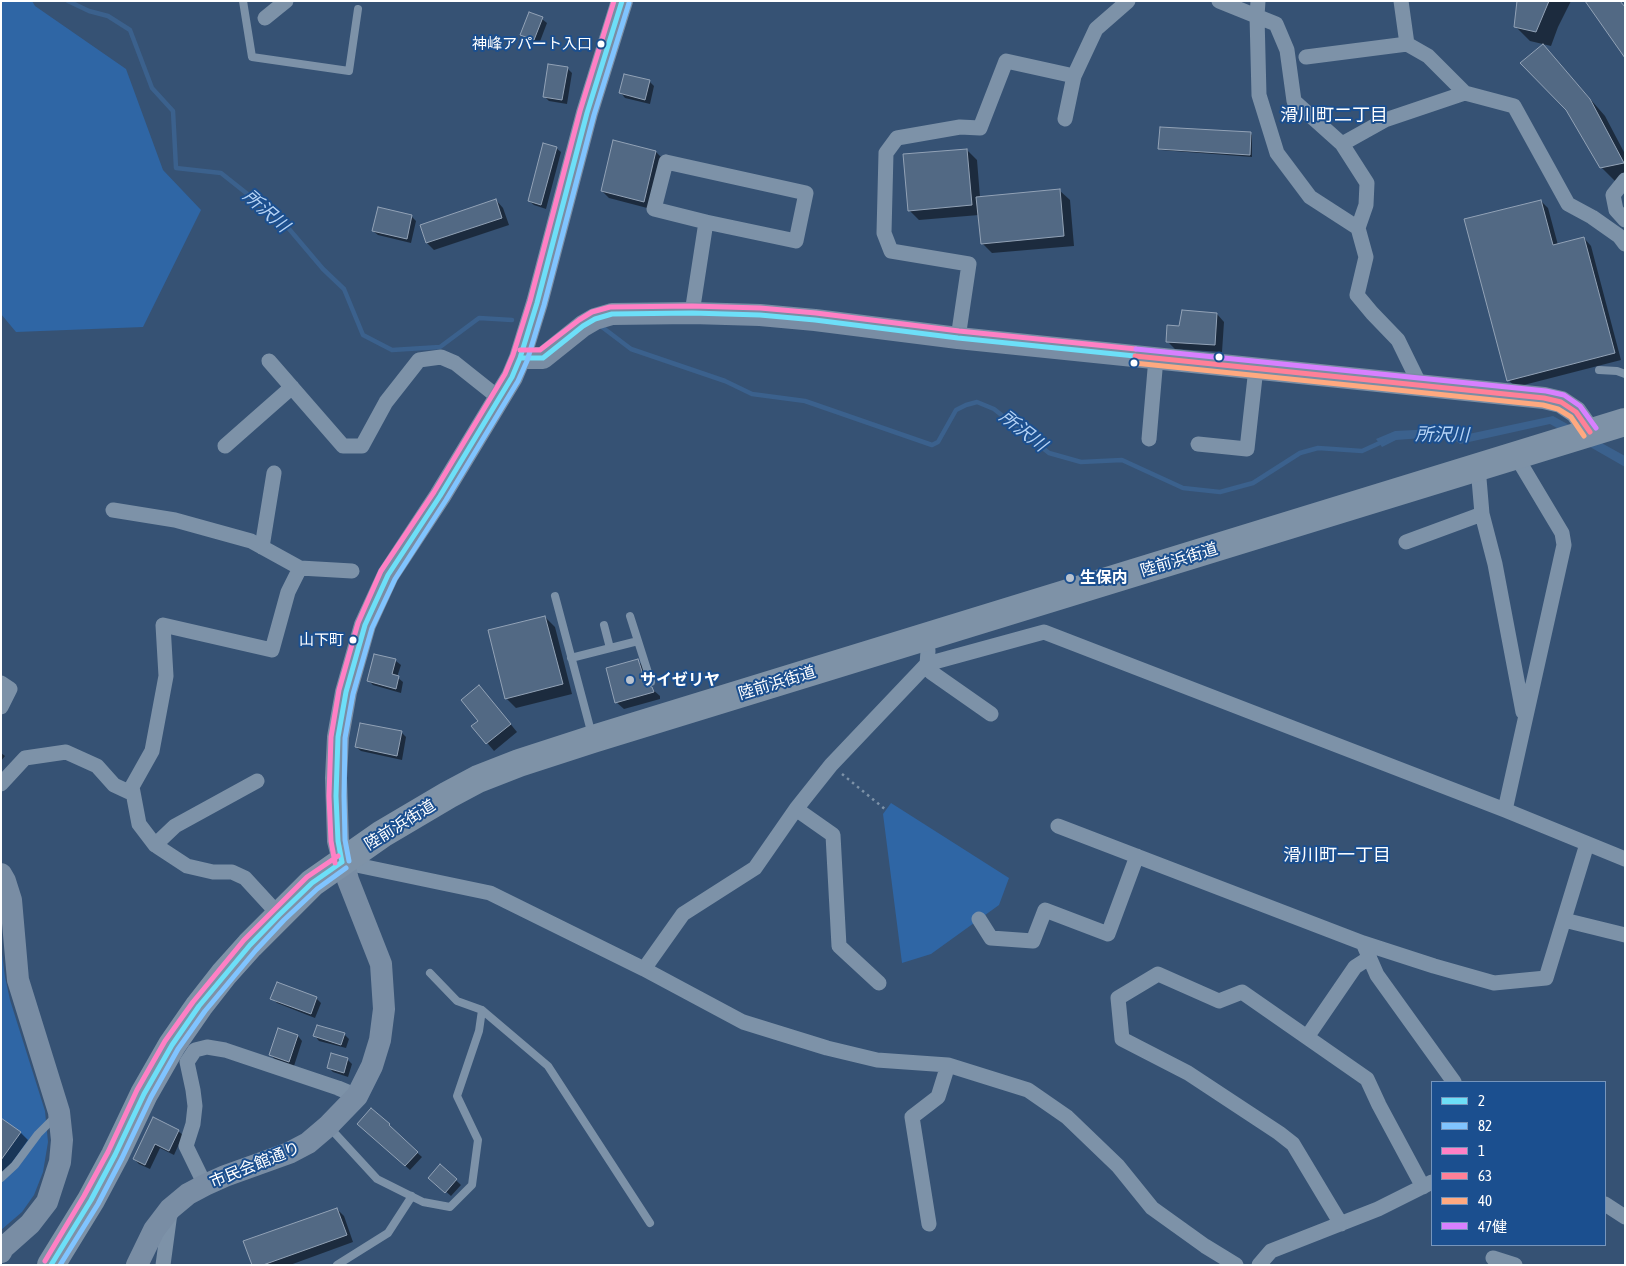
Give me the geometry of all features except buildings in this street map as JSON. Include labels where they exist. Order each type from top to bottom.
[{"type":"highway","name":"陸前浜街道","points":[[51,1265],[91,1200],[115,1156],[144,1094],[172,1045],[224,974],[312,883],[396,826],[448,795],[519,763],[593,739],[927,650],[1478,467],[1625,422]]},
{"type":"street","points":[[265,18],[286,1]]},
{"type":"street","name":"市民会館通り","points":[[137,1265],[154,1230],[170,1209],[188,1194],[205,1185],[289,1153],[308,1143],[328,1126],[356,1096],[372,1066],[380,1040],[384,1009],[381,964],[342,862],[338,842],[336,796],[338,737],[346,692],[365,625],[388,575],[440,496],[512,377],[520,358],[535,312],[587,114],[622,1]]},
{"type":"street","points":[[1065,120],[1074,76],[1096,29],[1128,1]]},
{"type":"street","points":[[1219,1],[1257,9],[1276,24],[1287,50],[1294,101],[1342,144],[1367,183],[1366,205],[1358,228],[1366,257],[1358,295],[1398,340],[1420,385]]},
{"type":"street","points":[[1401,1],[1407,44]]},
{"type":"street","points":[[1257,9],[1259,95],[1277,153],[1310,197],[1358,228]]},
{"type":"street","points":[[1306,57],[1407,44],[1428,56],[1465,93],[1514,106],[1568,204],[1592,217],[1619,236],[1625,244]]},
{"type":"street","points":[[958,338],[969,264],[890,251],[884,233],[886,153],[897,138],[960,127],[980,128],[1006,61],[1074,76]]},
{"type":"street","points":[[1342,144],[1385,120],[1465,93]]},
{"type":"street","points":[[666,162],[806,194],[796,241],[706,222],[654,209],[666,162]]},
{"type":"street","points":[[1625,180],[1613,195],[1616,210],[1625,220]]},
{"type":"street","points":[[692,313],[706,222]]},
{"type":"street","points":[[520,358],[533,360],[543,358],[583,326],[595,319],[612,314],[692,313],[760,316],[816,320],[958,338],[1544,398],[1561,402],[1576,412],[1590,432]]},
{"type":"street","points":[[269,361],[343,446],[362,446],[386,402],[419,360],[441,357],[455,363],[499,398]]},
{"type":"street","points":[[1148,439],[1156,358]]},
{"type":"street","points":[[1198,444],[1247,449],[1256,368]]},
{"type":"street","points":[[224,446],[292,387]]},
{"type":"street","points":[[1506,810],[1564,545],[1562,533],[1516,456]]},
{"type":"street","points":[[1478,467],[1482,514],[1495,564],[1525,719]]},
{"type":"street","points":[[262,547],[274,473]]},
{"type":"street","points":[[113,510],[175,520],[251,541],[300,568],[352,570]]},
{"type":"street","points":[[1406,542],[1482,514]]},
{"type":"street","points":[[1,784],[25,758],[66,752],[97,766],[114,785],[129,792],[152,751],[166,676],[163,624],[272,650],[288,592],[300,568]]},
{"type":"street","points":[[644,969],[684,914],[755,868],[796,809],[927,650],[1044,632],[1506,810],[1587,844],[1624,856]]},
{"type":"street","points":[[927,650],[932,672],[991,714]]},
{"type":"street","points":[[1,683],[10,689],[1,707]]},
{"type":"street","points":[[155,845],[175,826],[257,781]]},
{"type":"street","points":[[132,787],[139,824],[155,845],[187,866],[213,872],[232,872],[245,878],[279,915]]},
{"type":"street","points":[[796,809],[833,835],[839,946],[879,983]]},
{"type":"street","points":[[1058,826],[1362,943],[1494,983],[1546,978],[1587,844]]},
{"type":"street","points":[[980,919],[991,938],[1033,940],[1045,910],[1108,934],[1137,856]]},
{"type":"street","points":[[342,862],[490,893],[752,1025],[827,1048],[877,1060],[948,1064],[1028,1090],[1067,1117],[1118,1166],[1152,1208],[1236,1265]]},
{"type":"street","points":[[1,874],[11,900],[18,980],[59,1112],[62,1140],[60,1162],[47,1202],[30,1224],[1,1252]]},
{"type":"street","points":[[1564,920],[1625,935]]},
{"type":"street","points":[[1362,943],[1377,975],[1453,1081]]},
{"type":"street","points":[[1307,1037],[1355,968],[1369,958]]},
{"type":"street","points":[[1259,1265],[1271,1251],[1342,1224],[1378,1209],[1427,1184],[1379,1105],[1367,1079],[1242,992],[1219,1000],[1158,974],[1118,998],[1122,1039],[1188,1073],[1279,1132],[1293,1144],[1342,1224]]},
{"type":"street","points":[[205,1185],[186,1146],[193,1124],[195,1106],[186,1062],[195,1050],[208,1046],[224,1050],[338,1088],[356,1096]]},
{"type":"street","points":[[929,1224],[912,1117],[938,1097],[948,1064]]},
{"type":"street","points":[[1606,1205],[1625,1217]]},
{"type":"street","points":[[163,1265],[170,1209]]},
{"type":"street","points":[[1493,1258],[1515,1265]]},
{"type":"lane","points":[[243,1],[252,57],[349,71],[358,9]]},
{"type":"lane","points":[[1598,370],[1617,371],[1625,374]]},
{"type":"lane","points":[[555,596],[593,739]]},
{"type":"lane","points":[[630,616],[651,682]]},
{"type":"lane","points":[[604,625],[610,648]]},
{"type":"lane","points":[[571,658],[638,641]]},
{"type":"lane","points":[[430,973],[457,1001],[482,1010],[548,1066],[650,1224]]},
{"type":"lane","points":[[328,1126],[377,1179],[423,1202],[450,1207],[472,1185],[478,1140],[457,1096],[479,1031],[482,1010]]},
{"type":"lane","points":[[1,1178],[15,1166],[38,1134],[59,1112]]},
{"type":"lane","points":[[338,1265],[388,1233],[412,1196]]},
{"type":"path","points":[[831,765],[886,810]]},
{"type":"shaded area","points":[[1,1],[32,1],[35,6],[126,69],[163,170],[201,210],[143,327],[16,332],[1,314]]},
{"type":"shaded area","points":[[891,803],[1009,878],[999,905],[931,954],[902,963],[883,814]]},
{"type":"shaded area","points":[[1,946],[10,1000],[45,1111],[48,1142],[43,1172],[34,1195],[22,1212],[1,1230]]},
{"type":"water","points":[[1553,416],[1625,456],[1625,467],[1550,424],[1460,444],[1449,436],[1396,440],[1382,447],[1376,439],[1395,431],[1454,428],[1464,435]]},
{"type":"waterway","name":"所沢川","points":[[68,1],[89,11],[108,16],[130,30],[152,88],[173,111],[176,168],[221,173],[284,223],[323,269],[344,289],[363,335],[392,350],[440,347],[479,318],[512,320]]},
{"type":"waterway","name":"所沢川","points":[[602,327],[631,349],[725,381],[752,394],[805,401],[932,445],[938,442],[956,410],[977,402],[994,409],[1049,453],[1081,462],[1122,460],[1183,488],[1220,492],[1253,483],[1300,453],[1318,448],[1362,451],[1384,441]]},
{"type":"transit line","name":"1","points":[[335,863],[331,841],[329,796],[331,737],[339,690],[358,623],[381,571],[434,492],[505,374],[513,355],[530,301],[580,111],[614,1]]},
{"type":"transit line","name":"2","points":[[342,862],[338,841],[336,796],[338,737],[346,692],[365,625],[388,575],[440,496],[512,377],[520,358],[537,303],[587,113],[622,1]]},
{"type":"transit line","name":"82","points":[[349,861],[345,840],[345,738],[353,694],[372,628],[395,579],[446,500],[518,381],[527,361],[544,305],[594,115],[629,3]]},
{"type":"transit line","name":"1","points":[[520,350],[540,350],[592,312],[610,307],[692,306],[760,308],[816,313],[959,331],[1136,349]]},
{"type":"transit line","name":"2","points":[[520,358],[543,358],[583,326],[595,319],[612,314],[692,313],[760,315],[815,320],[958,338],[1135,356]]},
{"type":"transit line","name":"47健","points":[[1136,349],[1546,391],[1564,395],[1580,406],[1596,428]]},
{"type":"transit line","name":"63","points":[[1135,356],[1544,398],[1561,402],[1576,412],[1590,432]]},
{"type":"transit line","name":"40","points":[[1134,363],[1543,405],[1558,409],[1571,417],[1584,436]]},
{"type":"transit line","name":"1","points":[[45,1261],[108,1152],[137,1090],[165,1041],[193,1002],[244,940],[307,877],[338,856]]},
{"type":"transit line","name":"2","points":[[51,1265],[91,1200],[144,1094],[172,1045],[199,1006],[250,945],[279,915],[312,883],[342,862]]},
{"type":"transit line","name":"82","points":[[60,1265],[98,1204],[151,1097],[178,1049],[205,1011],[284,920],[317,889],[346,868]]},
{"type":"place","name":"神峰アパート入口","points":[[601,44]]},
{"type":"place","name":"生保内","points":[[1070,578]]},
{"type":"place","name":"山下町","points":[[353,640]]},
{"type":"place","name":"サイゼリヤ","points":[[630,680]]},
{"type":"district","name":"滑川町二丁目","points":[[1334,115]]},
{"type":"district","name":"滑川町一丁目","points":[[1337,855]]}]
